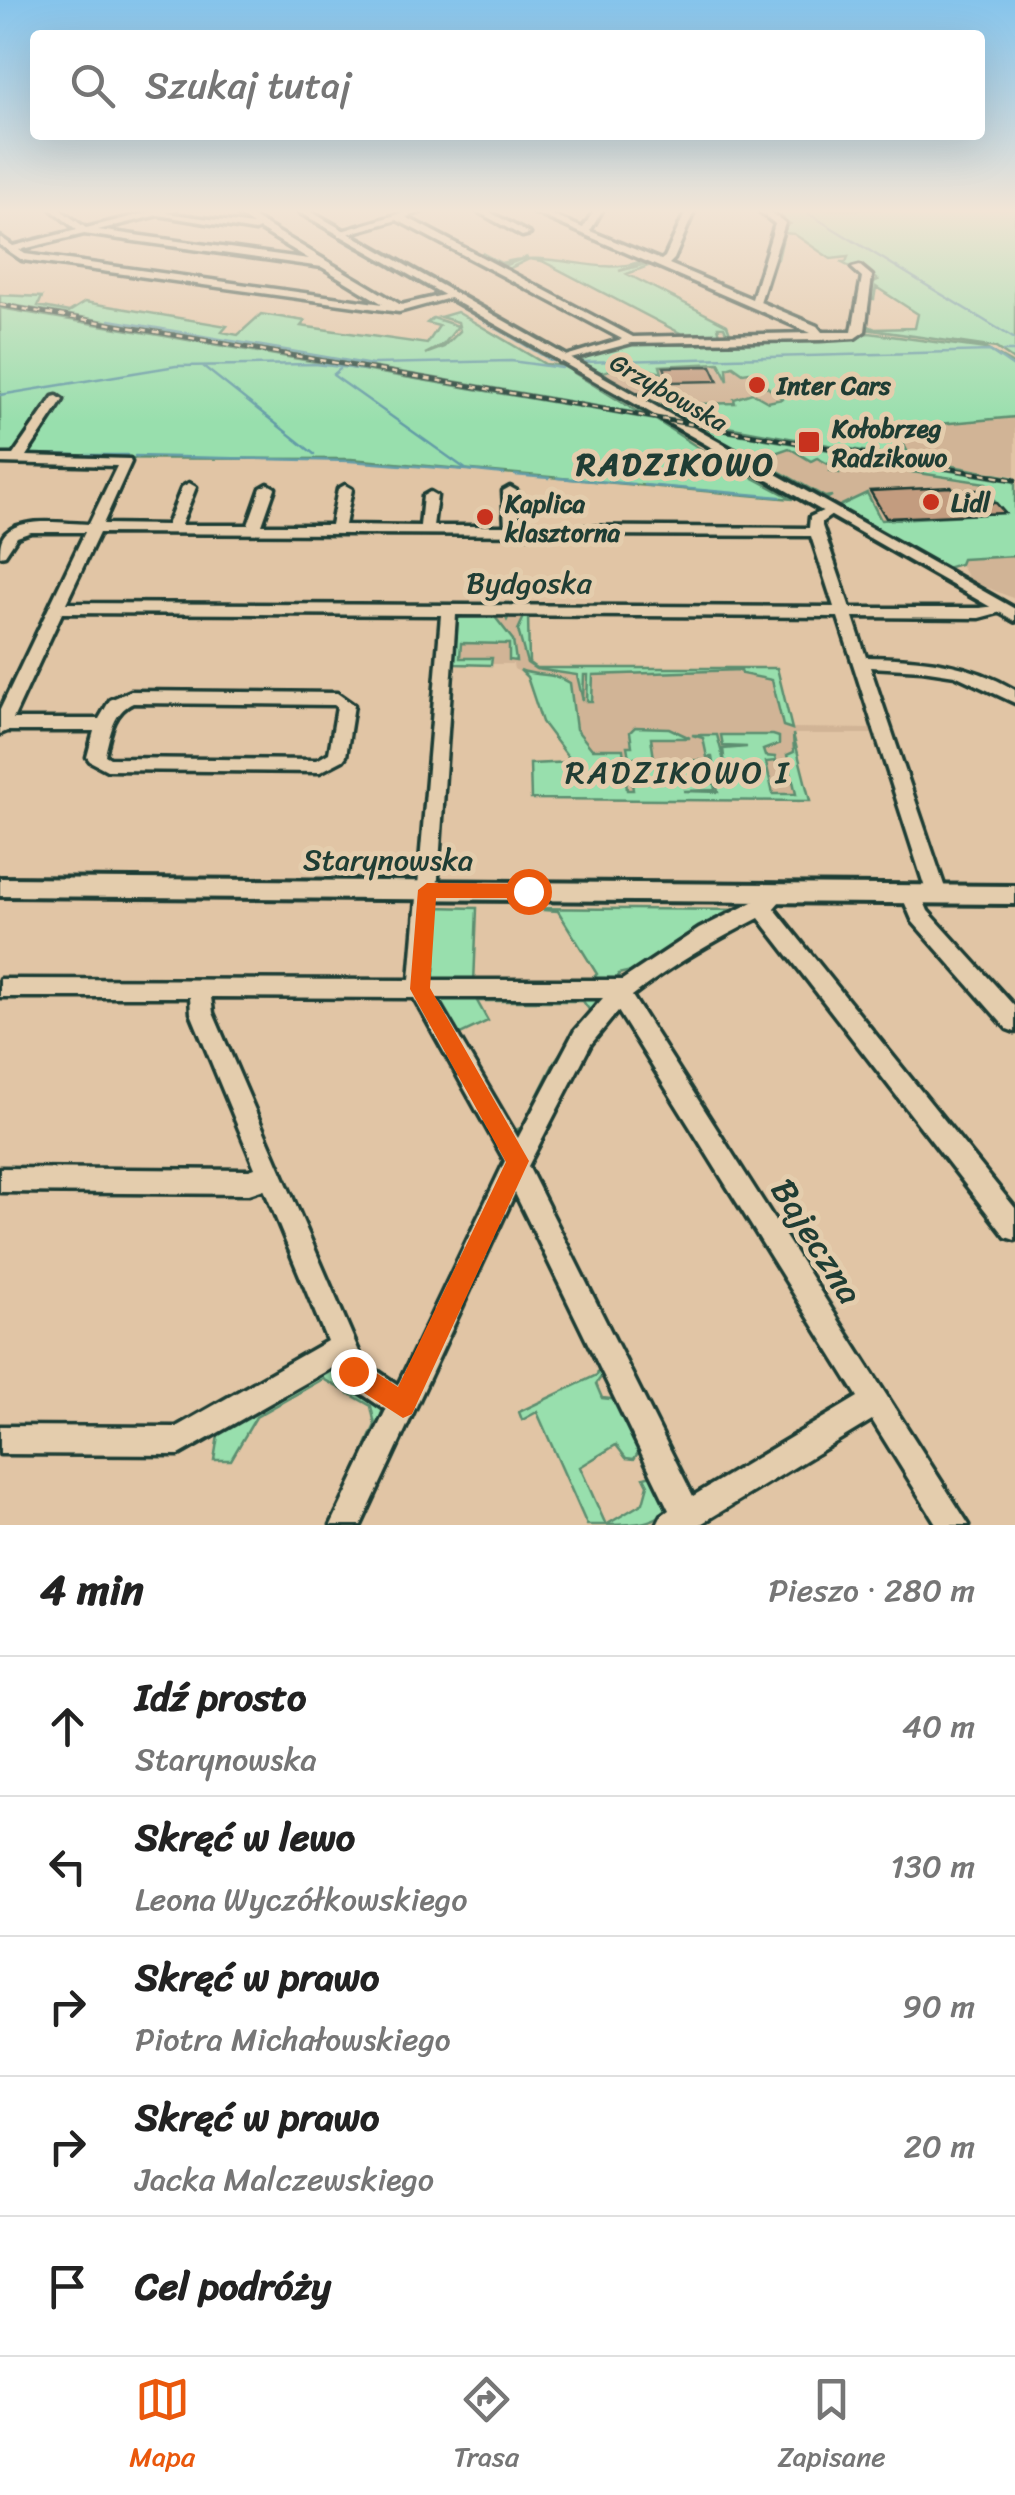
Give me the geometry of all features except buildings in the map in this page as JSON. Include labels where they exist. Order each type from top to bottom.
[{"type":"street","points":[[193,280],[398,309],[452,296]]},
{"type":"street","points":[[351,280],[398,309]]},
{"type":"street","name":"Grzybowska","points":[[424,280],[1008,612]]},
{"type":"street","points":[[518,280],[631,340]]},
{"type":"street","points":[[700,280],[813,328],[820,336]]},
{"type":"street","points":[[753,303],[764,280]]},
{"type":"street","points":[[563,360],[631,340],[859,332],[866,280]]},
{"type":"street","points":[[16,459],[57,400]]},
{"type":"street","points":[[0,459],[125,462],[1,726],[104,725]]},
{"type":"street","points":[[172,529],[189,487]]},
{"type":"street","points":[[254,529],[268,488]]},
{"type":"street","points":[[337,530],[346,489]]},
{"type":"street","points":[[510,491],[512,530]]},
{"type":"street","points":[[426,530],[430,496]]},
{"type":"street","points":[[593,510],[595,531]]},
{"type":"street","points":[[829,512],[815,520],[817,532],[937,894]]},
{"type":"street","points":[[0,552],[8,538],[21,530],[94,528],[817,532]]},
{"type":"street","name":"Bydgoska","points":[[57,608],[1008,612]]},
{"type":"street","points":[[449,610],[420,989],[516,1164],[680,1520],[876,1402]]},
{"type":"street","points":[[860,662],[952,666],[976,674],[1015,697]]},
{"type":"street","points":[[131,698],[337,699],[346,705],[336,756],[320,766],[107,764],[96,757],[104,725],[116,704],[131,698]]},
{"type":"street","name":"Starynowska","points":[[0,887],[427,890],[770,900],[911,894],[1015,895]]},
{"type":"street","points":[[911,894],[920,916],[1015,1022]]},
{"type":"street","points":[[346,1525],[516,1164],[564,1068],[590,1027],[622,992],[706,934],[770,900],[1015,1228]]},
{"type":"street","points":[[0,988],[622,992]]},
{"type":"street","points":[[200,988],[202,1014],[342,1347],[358,1377],[403,1405]]},
{"type":"street","name":"Bajeczna","points":[[622,992],[954,1525]]},
{"type":"street","points":[[0,1180],[249,1182],[269,1176]]},
{"type":"street","points":[[0,1440],[179,1441],[342,1347]]},
{"type":"shaded area","points":[[744,363],[795,404],[656,407],[598,371],[615,366]]},
{"type":"shaded area","points":[[1015,417],[1015,476],[910,458],[895,427]]},
{"type":"shaded area","name":"Lidl","points":[[749,438],[1000,482],[1015,516],[869,523],[735,448]]},
{"type":"shaded area","points":[[1015,553],[1015,599],[969,580],[959,557]]},
{"type":"shaded area","points":[[527,614],[529,663],[536,668],[777,668],[792,728],[874,729],[876,734],[794,734],[810,801],[531,799],[530,764],[572,762],[542,722],[527,676],[514,669],[513,664],[457,664],[454,622],[497,620]]},
{"type":"green space","points":[[579,280],[639,280],[727,325],[730,333],[795,332],[802,326],[797,333],[804,326],[813,332],[810,335],[728,337],[724,327],[718,327],[721,337],[686,336]]},
{"type":"green space","points":[[878,280],[1015,280],[1015,361],[996,348],[866,329],[864,324],[875,329],[915,328],[918,314],[876,287],[874,299],[868,298],[869,284]]},
{"type":"green space","points":[[0,295],[42,297],[38,306],[69,312],[85,302],[227,326],[222,332],[238,335],[261,314],[305,321],[301,326],[427,344],[439,326],[427,323],[433,318],[458,326],[444,344],[425,354],[444,347],[460,331],[458,322],[440,317],[457,312],[545,364],[563,366],[645,413],[578,373],[655,416],[0,303]]},
{"type":"green space","points":[[0,308],[656,420],[705,452],[793,499],[351,459],[0,458]]},
{"type":"green space","points":[[869,333],[986,349],[1015,365],[1015,417],[895,428],[911,458],[1015,478],[705,423],[667,413],[629,391],[661,405],[735,403],[734,399],[752,393],[768,402],[782,399],[749,372],[743,373],[733,366],[727,368],[728,381],[719,363],[660,366],[662,373],[619,368],[603,372],[610,378],[607,379],[579,362],[610,347],[626,345],[695,345]]},
{"type":"green space","points":[[679,424],[1015,482],[1015,556],[962,559],[960,564],[946,568],[837,507],[867,493],[881,520],[1003,513],[986,483],[897,467],[839,469],[839,473],[817,458],[811,461],[789,448],[769,455],[773,459],[766,464],[825,497],[832,496],[824,500]]},
{"type":"green space","points":[[466,613],[495,617],[513,640],[516,661],[509,660],[509,644],[461,643],[460,658],[492,658],[491,665],[455,664],[450,659],[453,622]]},
{"type":"green space","points":[[504,614],[528,614],[529,663],[536,668],[777,668],[792,729],[783,726],[772,680],[742,674],[741,670],[593,675],[592,701],[587,701],[588,675],[584,675],[583,701],[577,675],[536,669],[527,663],[518,630],[524,617],[509,616],[507,620]]},
{"type":"green space","points":[[520,670],[570,683],[576,729],[592,749],[623,749],[627,790],[633,790],[629,761],[710,760],[715,790],[683,791],[718,792],[712,757],[707,757],[703,738],[692,735],[717,735],[725,765],[723,749],[747,747],[723,746],[721,735],[773,735],[779,737],[779,744],[763,750],[765,756],[775,757],[776,761],[766,762],[773,794],[796,794],[787,755],[794,752],[793,734],[810,801],[531,799],[530,764],[572,762],[542,722],[527,677]]},
{"type":"green space","points":[[635,727],[669,728],[690,738],[651,738],[654,758],[629,758],[627,746],[632,746],[630,732]]},
{"type":"green space","points":[[432,907],[477,908],[474,984],[436,984],[429,979]]},
{"type":"green space","points":[[513,908],[746,910],[629,978],[627,972],[618,974],[619,979],[591,980],[597,974],[558,911]]},
{"type":"green space","points":[[437,994],[606,995],[518,1139],[508,1132],[521,1128],[555,1061],[590,1011],[583,1001],[477,1001],[488,1021],[454,1037],[432,1000]]},
{"type":"green space","points":[[599,1365],[604,1373],[596,1384],[602,1398],[620,1400],[643,1445],[634,1459],[626,1458],[616,1445],[580,1467],[606,1525],[587,1525],[537,1412],[522,1420],[519,1412],[597,1375]]},
{"type":"green space","points":[[329,1367],[384,1406],[371,1447],[366,1445],[375,1425],[371,1406],[323,1379],[256,1417],[231,1460],[214,1460],[219,1429]]},
{"type":"green space","points":[[644,1477],[657,1477],[668,1505],[664,1512],[652,1520],[606,1525],[643,1503],[648,1485]]},
{"type":"waterway","points":[[433,280],[438,283]]},
{"type":"waterway","points":[[918,280],[1015,339]]},
{"type":"waterway","points":[[414,281],[426,287]]},
{"type":"waterway","points":[[444,286],[461,297]]},
{"type":"waterway","points":[[429,289],[436,293]]},
{"type":"waterway","points":[[450,301],[552,361]]},
{"type":"waterway","points":[[110,320],[372,365]]},
{"type":"waterway","points":[[583,362],[990,351],[1015,368]]},
{"type":"waterway","points":[[1003,351],[1015,351]]},
{"type":"waterway","points":[[374,364],[511,361],[562,368]]},
{"type":"waterway","points":[[0,395],[176,366],[315,364],[368,370]]},
{"type":"waterway","points":[[203,366],[314,454]]},
{"type":"waterway","points":[[340,369],[333,375],[467,470]]},
{"type":"waterway","points":[[25,454],[75,455]]},
{"type":"waterway","points":[[86,455],[127,455]]},
{"type":"waterway","points":[[135,456],[350,461],[467,470]]},
{"type":"waterway","points":[[467,470],[504,474]]},
{"type":"waterway","points":[[515,475],[549,478]]},
{"type":"waterway","points":[[557,478],[634,484]]},
{"type":"waterway","points":[[644,485],[780,497]]},
{"type":"railway","points":[[0,305],[1015,480]]},
{"type":"place","name":"Inter Cars","points":[[757,385]]},
{"type":"place","name":"Kołobrzeg Radzikowo","points":[[809,442]]},
{"type":"place","name":"Lidl","points":[[931,502]]},
{"type":"place","name":"Kaplica klasztorna","points":[[485,517]]},
{"type":"district","name":"RADZIKOWO","points":[[676,464]]},
{"type":"district","name":"RADZIKOWO I","points":[[678,772]]},
{"type":"route","points":[[353,1371],[403,1405],[518,1161],[420,989],[427,890],[528,891]]}]
